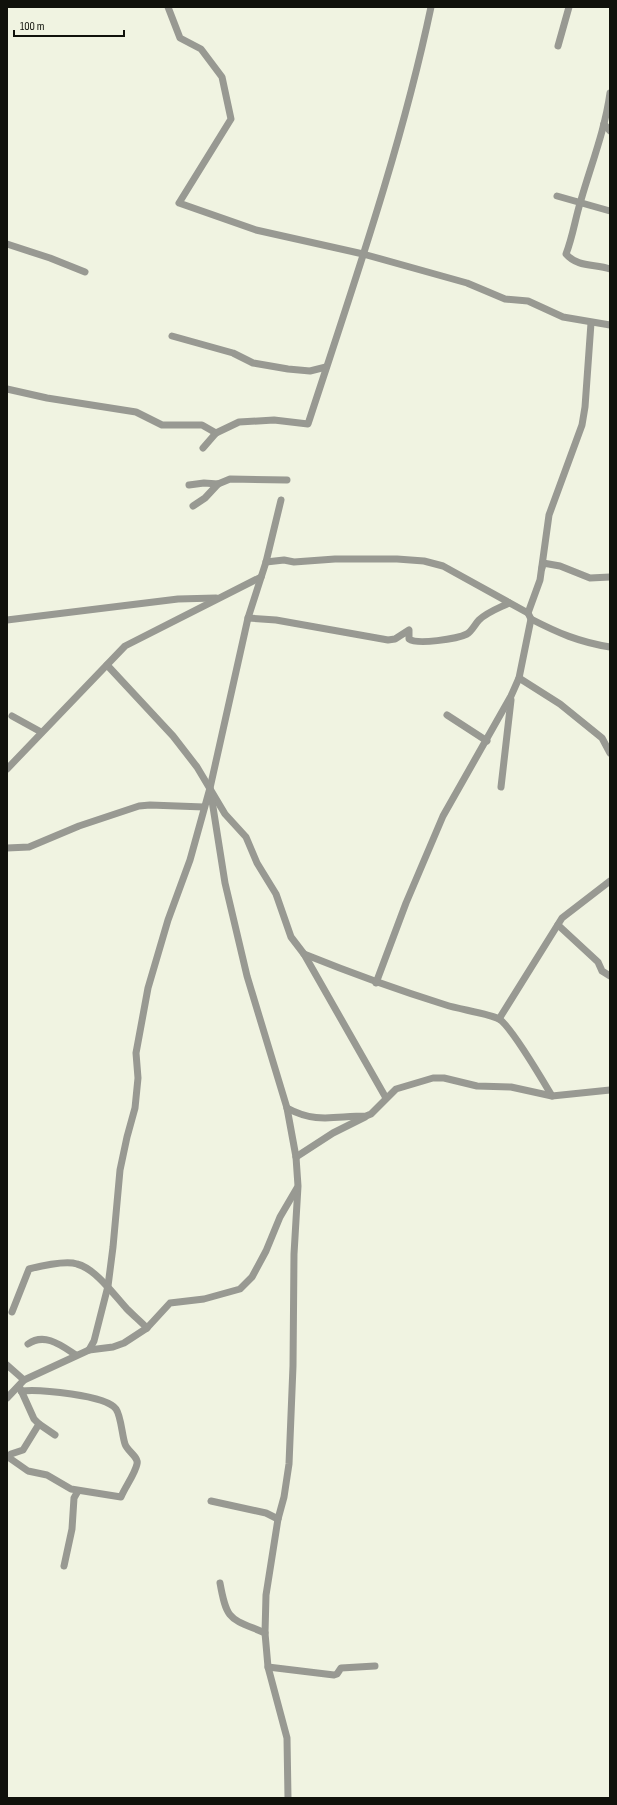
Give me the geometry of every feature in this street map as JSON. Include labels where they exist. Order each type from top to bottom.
[{"type":"street","points":[[168,7],[180,38],[200,49],[222,77],[231,119],[179,203],[256,230],[363,254],[467,283],[505,299],[528,301],[563,317],[591,323],[610,325]]},
{"type":"street","points":[[203,448],[216,433],[242,421],[274,420],[308,424],[397,148],[431,7]]},
{"type":"street","points":[[558,46],[569,7]]},
{"type":"street","points":[[610,93],[604,124],[580,203],[572,238],[566,254],[571,260],[583,265],[610,269]]},
{"type":"street","points":[[604,124],[610,130]]},
{"type":"street","points":[[556,196],[610,211]]},
{"type":"street","points":[[7,244],[50,258],[85,272]]},
{"type":"street","points":[[540,580],[549,515],[582,425],[585,407],[591,323]]},
{"type":"street","points":[[172,336],[233,353],[253,362],[288,369],[310,371],[326,367]]},
{"type":"street","points":[[7,389],[47,398],[136,412],[162,425],[202,424],[216,433]]},
{"type":"street","points":[[188,485],[204,483],[218,484],[230,480],[287,480]]},
{"type":"street","points":[[193,506],[205,498],[218,484]]},
{"type":"street","points":[[89,1350],[94,1341],[108,1286],[114,1247],[120,1170],[135,1108],[138,1078],[136,1053],[148,988],[168,920],[190,860],[210,788],[248,618],[266,562],[281,500]]},
{"type":"street","points":[[266,562],[284,560],[294,562],[334,559],[396,559],[424,561],[443,566],[563,636],[585,643],[610,647]]},
{"type":"street","points":[[376,983],[406,904],[443,816],[512,696],[519,678],[530,616],[543,563],[560,566],[590,578],[610,577]]},
{"type":"street","points":[[7,769],[125,646],[261,577]]},
{"type":"street","points":[[7,620],[178,599],[217,598]]},
{"type":"street","points":[[248,618],[276,620],[388,640],[395,639],[409,630],[409,639],[413,642],[419,643],[429,640],[439,641],[468,634],[486,615],[509,604]]},
{"type":"street","points":[[107,665],[173,736],[197,766],[225,814],[246,837],[257,863],[276,894],[291,937],[304,954],[386,1098]]},
{"type":"street","points":[[519,678],[560,704],[602,738],[610,753]]},
{"type":"street","points":[[501,787],[512,696]]},
{"type":"street","points":[[447,715],[487,741]]},
{"type":"street","points":[[12,716],[41,732]]},
{"type":"street","points":[[210,788],[226,883],[247,976],[287,1108],[296,1157],[298,1186],[294,1254],[293,1366],[289,1464],[284,1497],[278,1519],[266,1595],[265,1633],[268,1668],[287,1738],[288,1798]]},
{"type":"street","points":[[7,848],[29,847],[79,826],[139,806],[204,807]]},
{"type":"street","points":[[499,1019],[558,925],[569,911],[610,881]]},
{"type":"street","points":[[558,925],[598,962],[602,971],[610,976]]},
{"type":"street","points":[[304,954],[376,983],[406,990],[446,1005],[499,1019],[514,1038],[552,1096]]},
{"type":"street","points":[[296,1157],[333,1133],[371,1114],[396,1089],[433,1078],[444,1078],[477,1086],[511,1087],[552,1096],[610,1090]]},
{"type":"street","points":[[287,1108],[302,1116],[320,1119],[366,1116]]},
{"type":"street","points":[[7,1398],[20,1388],[24,1380],[76,1355],[89,1350],[113,1347],[124,1343],[147,1328],[170,1303],[204,1299],[240,1289],[248,1282],[266,1251],[280,1217],[298,1186]]},
{"type":"street","points":[[12,1312],[29,1269],[66,1262],[78,1264],[88,1269],[108,1286],[126,1308],[147,1328]]},
{"type":"street","points":[[28,1344],[38,1339],[51,1341],[76,1355]]},
{"type":"street","points":[[7,1364],[24,1380]]},
{"type":"street","points":[[20,1388],[34,1419],[55,1435]]},
{"type":"street","points":[[20,1388],[78,1396],[109,1403],[118,1412],[126,1449],[136,1458],[137,1464],[121,1497],[70,1489],[47,1475],[28,1472],[8,1457],[11,1454],[23,1450],[39,1424]]},
{"type":"street","points":[[64,1566],[72,1528],[74,1498],[78,1491]]},
{"type":"street","points":[[211,1501],[266,1513],[278,1519]]},
{"type":"street","points":[[220,1583],[224,1608],[229,1615],[237,1621],[265,1633]]},
{"type":"street","points":[[268,1668],[334,1676],[340,1668],[346,1666],[375,1666]]}]
